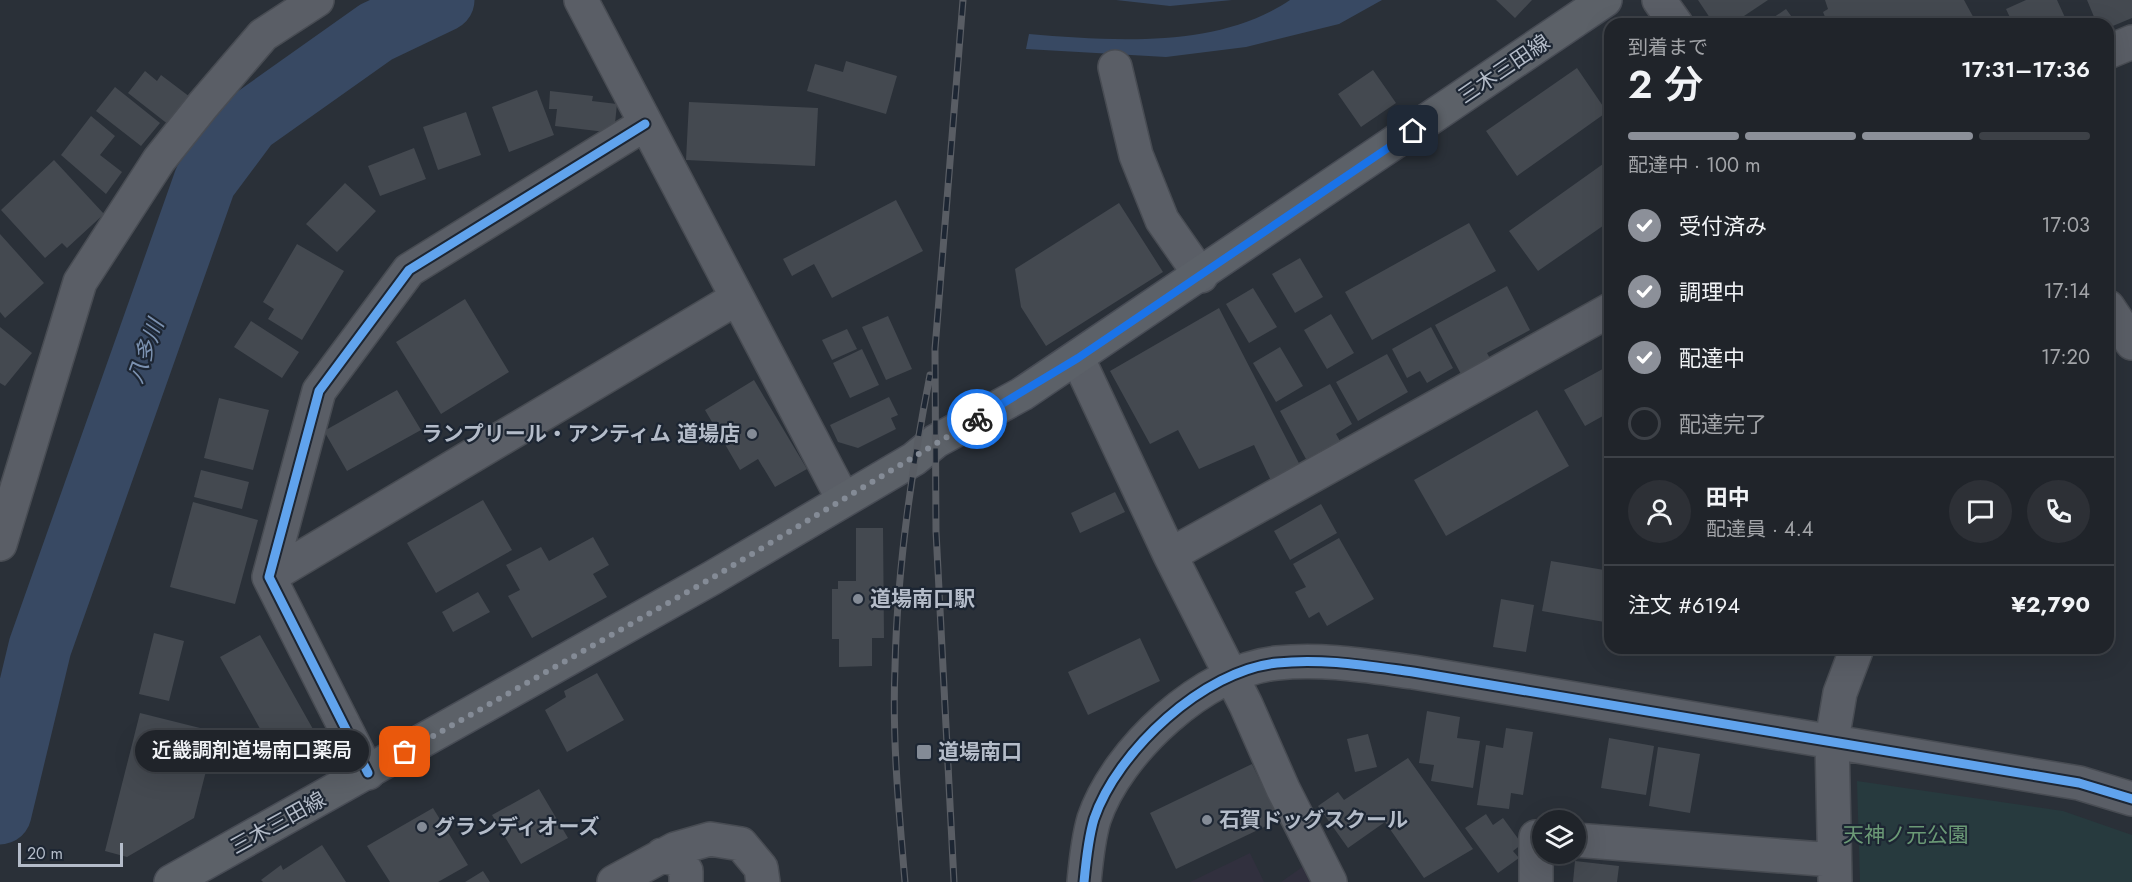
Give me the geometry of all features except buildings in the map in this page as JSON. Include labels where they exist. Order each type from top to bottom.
[{"type":"main road","name":"三木三田線","points":[[171,882],[712,578],[1078,358],[1605,0]]},
{"type":"street","points":[[0,544],[80,282],[159,160],[203,105],[264,35],[317,0]]},
{"type":"street","points":[[581,0],[843,499]]},
{"type":"street","points":[[1659,0],[1672,18]]},
{"type":"street","points":[[2114,50],[2132,42]]},
{"type":"street","points":[[1115,67],[1136,155],[1162,220],[1201,276]]},
{"type":"street","points":[[368,773],[269,577],[319,391],[409,270],[645,124]]},
{"type":"street","points":[[269,577],[737,298]]},
{"type":"street","points":[[1170,555],[1604,313]]},
{"type":"street","points":[[2114,316],[2132,343]]},
{"type":"street","points":[[1078,358],[1170,555],[1330,882]]},
{"type":"street","points":[[1586,841],[1834,871],[1832,740],[1840,693],[1855,654]]},
{"type":"street","points":[[1084,882],[1094,818],[1120,770],[1160,721],[1196,695],[1231,676],[1275,663],[1328,660],[1413,672],[1832,740],[2079,783],[2132,799]]},
{"type":"street","points":[[614,882],[662,855],[710,838],[741,844],[761,868],[763,882]]},
{"type":"street","points":[[662,855],[678,860],[686,871],[686,882]]},
{"type":"street","points":[[1536,864],[1536,882]]},
{"type":"shaded area","points":[[1250,853],[1264,882],[1190,882]]},
{"type":"shaded area","points":[[1308,863],[1315,882],[1281,882]]},
{"type":"green space","name":"天神ノ元公園","points":[[1857,781],[2063,811],[2132,835],[2132,882],[1860,882]]},
{"type":"water","points":[[1116,0],[1232,0],[1170,6]]},
{"type":"water","points":[[1290,0],[1382,0],[1339,24],[1246,47],[1166,57],[1026,49],[1029,34],[1129,39],[1197,34],[1230,27],[1261,16]]},
{"type":"waterway","name":"八多川","points":[[0,813],[40,647],[205,181],[249,122],[376,32],[443,0]]},
{"type":"railway","points":[[954,882],[936,531],[935,349],[963,0]]},
{"type":"railway","points":[[905,882],[895,748],[896,631],[906,521],[930,375]]},
{"type":"cycle path","points":[[368,773],[269,577],[319,391],[409,270],[645,124]]},
{"type":"cycle path","points":[[1084,882],[1094,819],[1105,793],[1122,767],[1143,742],[1167,718],[1193,698],[1221,681],[1249,669],[1277,663],[1328,662],[1413,672],[2079,783],[2132,799]]},
{"type":"way so far","points":[[405,752],[712,578],[914,459],[936,441],[977,419]]},
{"type":"place","name":"ランプリール・アンティム 道場店","points":[[752,434]]},
{"type":"place","name":"道場南口駅","points":[[858,599]]},
{"type":"place","name":"近畿調剤道場南口薬局","points":[[405,752]]},
{"type":"place","name":"道場南口","points":[[924,752]]},
{"type":"place","name":"石賀ドッグスクール","points":[[1207,820]]},
{"type":"place","name":"グランディオーズ","points":[[422,827]]},
{"type":"route","points":[[977,419],[1022,394],[1078,358],[1413,131]]}]
